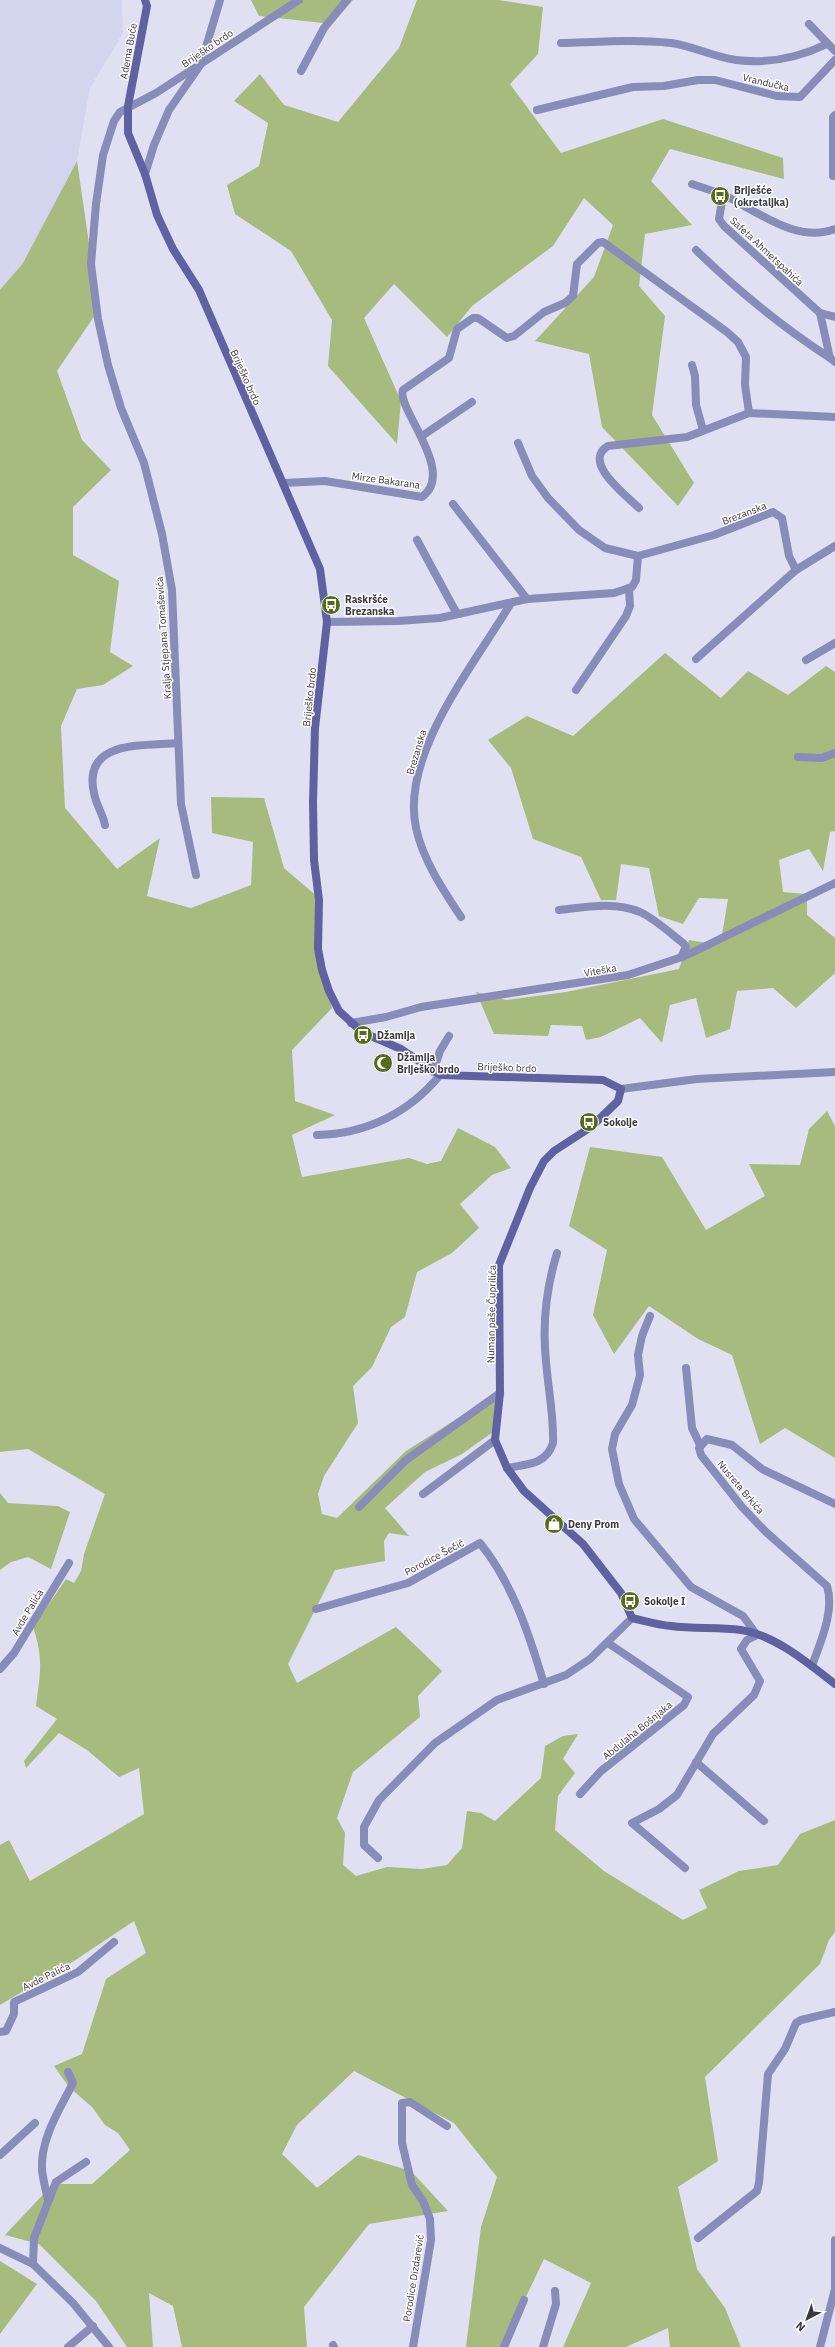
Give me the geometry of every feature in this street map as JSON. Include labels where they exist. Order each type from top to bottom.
[{"type":"street","name":"Adema Buće","points":[[128,106],[147,6],[145,0]]},
{"type":"street","points":[[145,174],[154,145],[170,110],[201,64],[220,0]]},
{"type":"street","name":"Briješko brdo","points":[[299,0],[156,93],[128,106],[128,133],[145,174],[157,215],[173,248],[199,290],[238,384],[283,482],[320,569],[327,622],[315,735],[313,802],[314,860],[319,900],[318,949],[322,970],[339,1011],[351,1023],[362,1032],[401,1049],[436,1073],[603,1080],[622,1089]]},
{"type":"street","points":[[301,71],[324,28],[348,0]]},
{"type":"street","points":[[809,24],[835,51]]},
{"type":"street","points":[[561,43],[617,41],[672,43],[736,60],[780,61],[809,53],[827,44]]},
{"type":"street","name":"Vrandučka","points":[[537,110],[633,87],[715,80],[793,98],[804,94],[835,60]]},
{"type":"street","name":"Kralja Stjepana Tomaševića","points":[[128,106],[120,112],[114,121],[104,155],[96,204],[91,264],[98,320],[108,365],[121,408],[144,463],[162,534],[172,590],[181,804],[196,875]]},
{"type":"street","points":[[833,176],[833,117],[835,114]]},
{"type":"street","points":[[692,184],[723,195],[776,222],[806,233],[817,234],[835,229]]},
{"type":"street","name":"Safeta Ahmetspahića","points":[[723,195],[719,219],[724,226],[820,314],[835,318]]},
{"type":"street","name":"Mirze Bakarana","points":[[283,482],[325,481],[422,497],[429,490],[432,470],[422,436],[402,393],[421,376],[449,358],[457,329],[473,318],[478,318],[507,338],[514,336],[544,312],[565,303],[573,296],[577,264],[598,243],[603,242],[727,332],[738,342],[746,357],[745,385],[749,413]]},
{"type":"street","points":[[696,250],[750,301],[783,327],[832,360]]},
{"type":"street","points":[[820,314],[832,360]]},
{"type":"street","points":[[692,366],[695,376],[696,405],[703,430]]},
{"type":"street","points":[[422,436],[472,402]]},
{"type":"street","points":[[639,508],[605,474],[600,464],[600,457],[604,449],[608,446],[687,437],[749,413],[835,417]]},
{"type":"street","name":"Brezanska","points":[[518,443],[532,476],[548,498],[580,530],[605,548],[638,556],[714,535],[773,512],[782,518],[789,556],[796,570]]},
{"type":"street","points":[[453,504],[527,599]]},
{"type":"street","points":[[417,540],[457,614]]},
{"type":"street","points":[[696,659],[796,570],[835,546]]},
{"type":"street","points":[[327,622],[398,621],[457,614],[511,604],[527,599],[614,592],[629,588],[636,580],[638,556]]},
{"type":"street","points":[[576,690],[626,616],[630,606],[629,588]]},
{"type":"street","name":"Brezanska","points":[[461,917],[433,872],[416,828],[414,804],[418,777],[432,733],[444,708],[511,604]]},
{"type":"street","points":[[806,660],[835,642]]},
{"type":"street","points":[[105,825],[94,793],[92,781],[95,764],[99,759],[120,748],[178,743]]},
{"type":"street","points":[[798,757],[822,758],[835,753]]},
{"type":"street","name":"Viteška","points":[[351,1023],[386,1017],[421,1007],[628,975],[681,957],[835,883]]},
{"type":"street","points":[[559,910],[582,907],[622,906],[639,912],[683,943],[686,947],[686,951],[681,957]]},
{"type":"street","points":[[317,1135],[336,1134],[382,1121],[422,1095],[436,1073],[440,1051],[449,1036]]},
{"type":"street","points":[[622,1089],[697,1079],[835,1072]]},
{"type":"street","name":"Numan paše Čuprilića","points":[[622,1089],[618,1100],[591,1127],[544,1161],[530,1188],[499,1266],[500,1393],[496,1440],[507,1468],[524,1491],[583,1544],[621,1593],[632,1618]]},
{"type":"street","points":[[507,1468],[542,1459],[549,1454],[552,1443],[545,1359],[544,1306],[549,1279],[557,1253]]},
{"type":"street","points":[[650,1316],[642,1336],[638,1355],[640,1375],[632,1405],[615,1434],[613,1442],[612,1449],[619,1484],[634,1519],[691,1587],[743,1616],[757,1635]]},
{"type":"street","points":[[686,1368],[692,1428],[700,1445]]},
{"type":"street","points":[[359,1507],[406,1460],[500,1393]]},
{"type":"street","name":"Nusreta Brkića","points":[[812,1666],[828,1618],[829,1593],[827,1586],[766,1532],[742,1507],[701,1455],[699,1448],[700,1445],[707,1440],[712,1439],[732,1445],[762,1469],[835,1504]]},
{"type":"street","points":[[423,1494],[496,1440]]},
{"type":"street","name":"Porodice Šečić","points":[[316,1609],[408,1583],[480,1543],[495,1562],[513,1595],[544,1684]]},
{"type":"street","name":"Avde Palića","points":[[0,1669],[14,1653],[68,1563]]},
{"type":"street","points":[[378,1858],[364,1845],[364,1827],[379,1800],[435,1743],[497,1700],[566,1675],[590,1659],[632,1618],[670,1626],[742,1630],[778,1645],[812,1666],[835,1684]]},
{"type":"street","points":[[685,1868],[632,1823],[671,1802],[681,1789],[713,1734],[758,1690],[760,1681],[758,1675],[741,1649],[747,1640],[757,1635]]},
{"type":"street","name":"Abdulaha Bošnjaka","points":[[580,1794],[601,1771],[684,1705],[688,1697],[608,1643]]},
{"type":"street","points":[[696,1762],[764,1821]]},
{"type":"street","name":"Avde Palića","points":[[0,2032],[6,2031],[11,2023],[14,2002],[78,1972],[114,1942]]},
{"type":"street","points":[[698,2238],[757,2191],[759,2184],[768,2074],[789,2041],[793,2028],[801,2020],[835,2012]]},
{"type":"street","points":[[48,2200],[42,2169],[43,2154],[47,2138],[73,2082],[68,2072]]},
{"type":"street","name":"Porodice Dizdarević","points":[[413,2347],[431,2240],[430,2219],[423,2201],[412,2185],[402,2143],[402,2104],[410,2102],[447,2126]]},
{"type":"street","points":[[0,2155],[35,2123]]},
{"type":"street","points":[[32,2264],[34,2238],[56,2182],[86,2162]]},
{"type":"street","points":[[820,2347],[835,2289],[835,2240]]},
{"type":"street","points":[[0,2248],[32,2264],[93,2326],[109,2347]]},
{"type":"street","points":[[543,2347],[556,2304],[555,2291]]},
{"type":"street","points":[[504,2347],[524,2300]]},
{"type":"street","points":[[68,2347],[93,2326]]},
{"type":"shaded area","points":[[0,0],[122,0],[123,33],[90,88],[77,161],[23,263],[0,290]]},
{"type":"green space","points":[[251,0],[353,0],[332,24],[259,16]]},
{"type":"green space","points":[[417,0],[498,0],[543,7],[538,54],[510,84],[561,153],[663,119],[783,158],[784,179],[670,149],[651,181],[692,225],[645,234],[639,286],[665,316],[652,415],[694,483],[678,506],[602,427],[589,354],[535,341],[594,277],[613,225],[584,198],[553,246],[472,306],[447,337],[394,284],[364,318],[401,401],[397,444],[328,366],[332,320],[291,251],[235,214],[227,185],[259,166],[268,123],[234,101],[260,74],[284,105],[338,122],[399,48]]},
{"type":"green space","points":[[77,161],[92,264],[95,315],[57,371],[82,440],[111,470],[73,507],[73,555],[119,581],[110,652],[133,666],[103,685],[77,689],[61,726],[65,808],[117,869],[160,838],[147,896],[191,908],[251,885],[253,842],[212,833],[211,797],[264,798],[284,868],[319,898],[317,950],[332,1008],[292,1050],[295,1101],[335,1115],[292,1135],[302,1177],[409,1158],[427,1164],[441,1161],[458,1128],[495,1147],[511,1168],[492,1175],[460,1204],[479,1228],[452,1253],[417,1272],[405,1317],[391,1327],[372,1367],[353,1386],[358,1423],[324,1476],[318,1494],[322,1514],[337,1518],[406,1451],[496,1394],[493,1432],[462,1454],[425,1472],[385,1508],[409,1536],[389,1533],[384,1541],[385,1561],[335,1570],[288,1664],[297,1683],[396,1627],[442,1671],[418,1696],[420,1717],[353,1772],[337,1818],[345,1833],[343,1865],[356,1876],[387,1867],[422,1869],[447,1865],[462,1848],[467,1811],[481,1813],[495,1821],[541,1778],[545,1746],[563,1736],[578,1734],[563,1759],[575,1773],[558,1796],[555,1830],[604,1871],[683,1920],[707,1908],[699,1890],[739,1871],[778,1865],[800,1834],[835,1820],[835,1932],[829,1940],[820,1964],[705,2077],[718,2161],[678,2187],[697,2269],[725,2308],[741,2347],[670,2347],[668,2328],[626,2347],[563,2347],[591,2283],[544,2259],[502,2347],[466,2347],[481,2227],[497,2177],[454,2123],[354,2071],[297,2125],[282,2154],[317,2188],[358,2155],[411,2171],[448,2211],[369,2224],[304,2307],[307,2347],[182,2347],[173,2306],[149,2293],[153,2347],[127,2347],[96,2301],[39,2244],[5,2235],[53,2184],[92,2184],[130,2150],[118,2133],[105,2125],[92,2107],[69,2087],[54,2066],[82,2054],[106,1979],[146,1953],[134,1921],[74,1961],[0,2005],[0,1845],[9,1840],[30,1881],[144,1814],[139,1768],[119,1777],[87,1750],[59,1733],[26,1768],[24,1761],[57,1719],[36,1706],[40,1675],[40,1658],[39,1648],[33,1627],[66,1579],[74,1583],[81,1571],[84,1554],[105,1494],[28,1449],[0,1452],[0,290],[23,263]]},
{"type":"green space","points":[[665,653],[721,698],[748,671],[788,695],[826,666],[835,672],[835,831],[830,832],[823,871],[809,849],[779,860],[783,892],[807,894],[807,915],[835,938],[835,973],[796,1008],[773,988],[737,991],[730,1029],[706,1038],[696,998],[670,1005],[662,1043],[640,1018],[601,1037],[586,1040],[582,1026],[551,1025],[548,1036],[494,1034],[476,992],[506,1000],[566,992],[679,969],[689,940],[713,944],[722,935],[728,899],[699,898],[683,924],[659,916],[649,868],[621,864],[616,900],[601,900],[581,857],[533,839],[511,768],[488,740],[527,716],[573,736]]},
{"type":"green space","points":[[827,1111],[835,1126],[835,1458],[785,1428],[760,1444],[732,1355],[698,1339],[649,1306],[614,1354],[593,1315],[607,1250],[569,1226],[590,1147],[662,1157],[706,1230],[765,1196],[749,1164],[800,1165],[809,1129]]},
{"type":"green space","points":[[0,1493],[8,1503],[58,1506],[70,1512],[51,1569],[28,1557],[11,1562],[0,1570]]},
{"type":"green space","points":[[0,2261],[37,2284],[0,2334]]},
{"type":"place","name":"Briješće (okretaljka)","points":[[720,196]]},
{"type":"place","name":"Raskršće Brezanska","points":[[331,605]]},
{"type":"place","name":"Džamija","points":[[363,1035]]},
{"type":"place","name":"Džamija Briješko brdo","points":[[383,1063]]},
{"type":"place","name":"Sokolje","points":[[589,1122]]},
{"type":"place","name":"Deny Prom","points":[[554,1524]]},
{"type":"place","name":"Sokolje I","points":[[630,1601]]}]
